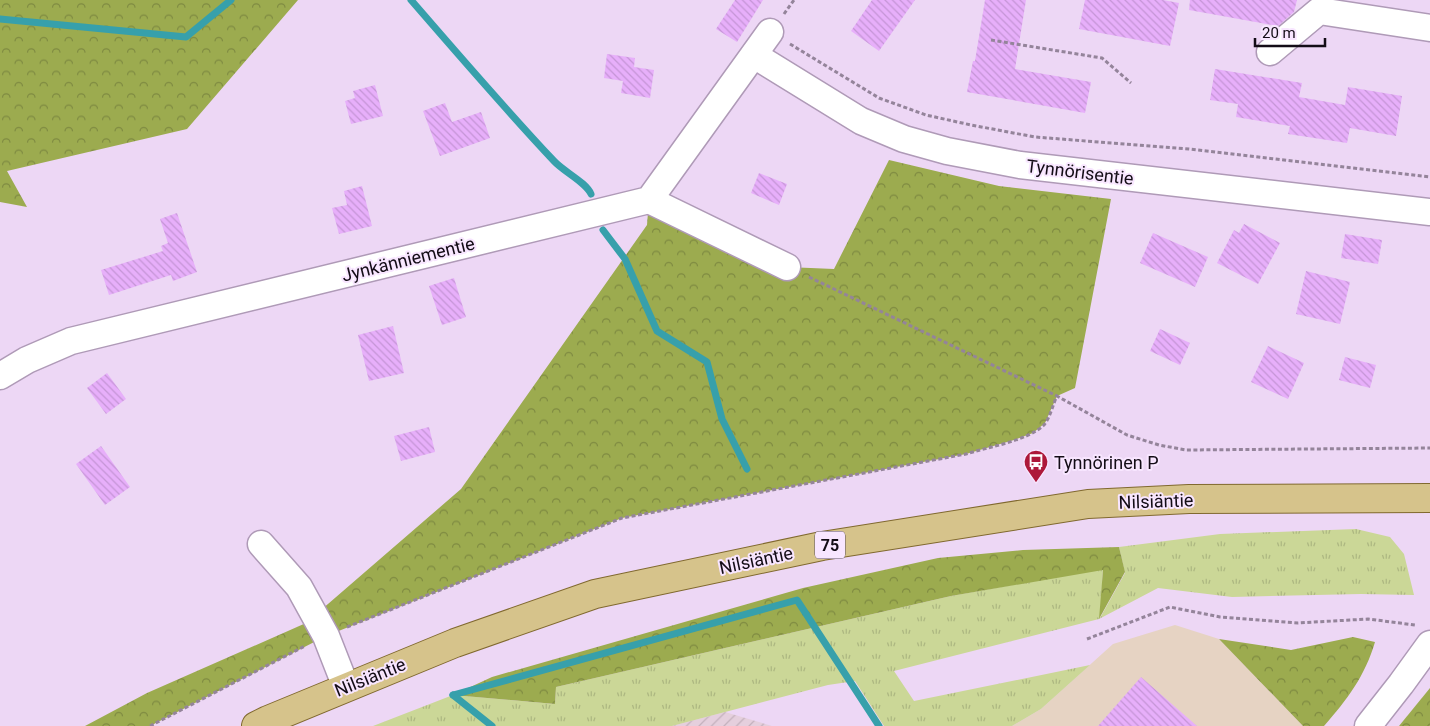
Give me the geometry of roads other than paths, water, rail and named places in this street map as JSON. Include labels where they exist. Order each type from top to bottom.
[{"type":"main road","name":"Nilsiäntie","points":[[256,726],[454,642],[595,594],[822,546],[1088,504],[1189,499],[1430,498]]},
{"type":"street","points":[[1270,52],[1319,11],[1430,28]]},
{"type":"street","points":[[770,32],[649,200],[787,267]]},
{"type":"street","name":"Tynnörisentie","points":[[754,55],[861,121],[904,139],[947,151],[1020,165],[1430,212]]},
{"type":"street","name":"Jynkänniementie","points":[[0,376],[27,360],[71,341],[649,200]]},
{"type":"street","points":[[260,544],[299,587],[326,636],[346,687]]},
{"type":"street","points":[[1368,726],[1401,684],[1426,635]]},
{"type":"waterway","points":[[0,19],[186,37],[231,0]]},
{"type":"waterway","points":[[411,0],[558,165],[585,185],[591,194]]},
{"type":"waterway","points":[[603,230],[625,259],[657,331],[707,362],[722,419],[747,469]]},
{"type":"waterway","points":[[453,695],[797,600],[879,726]]},
{"type":"waterway","points":[[453,695],[492,726]]},
{"type":"place","name":"Tynnörinen P","points":[[1036,483]]}]
